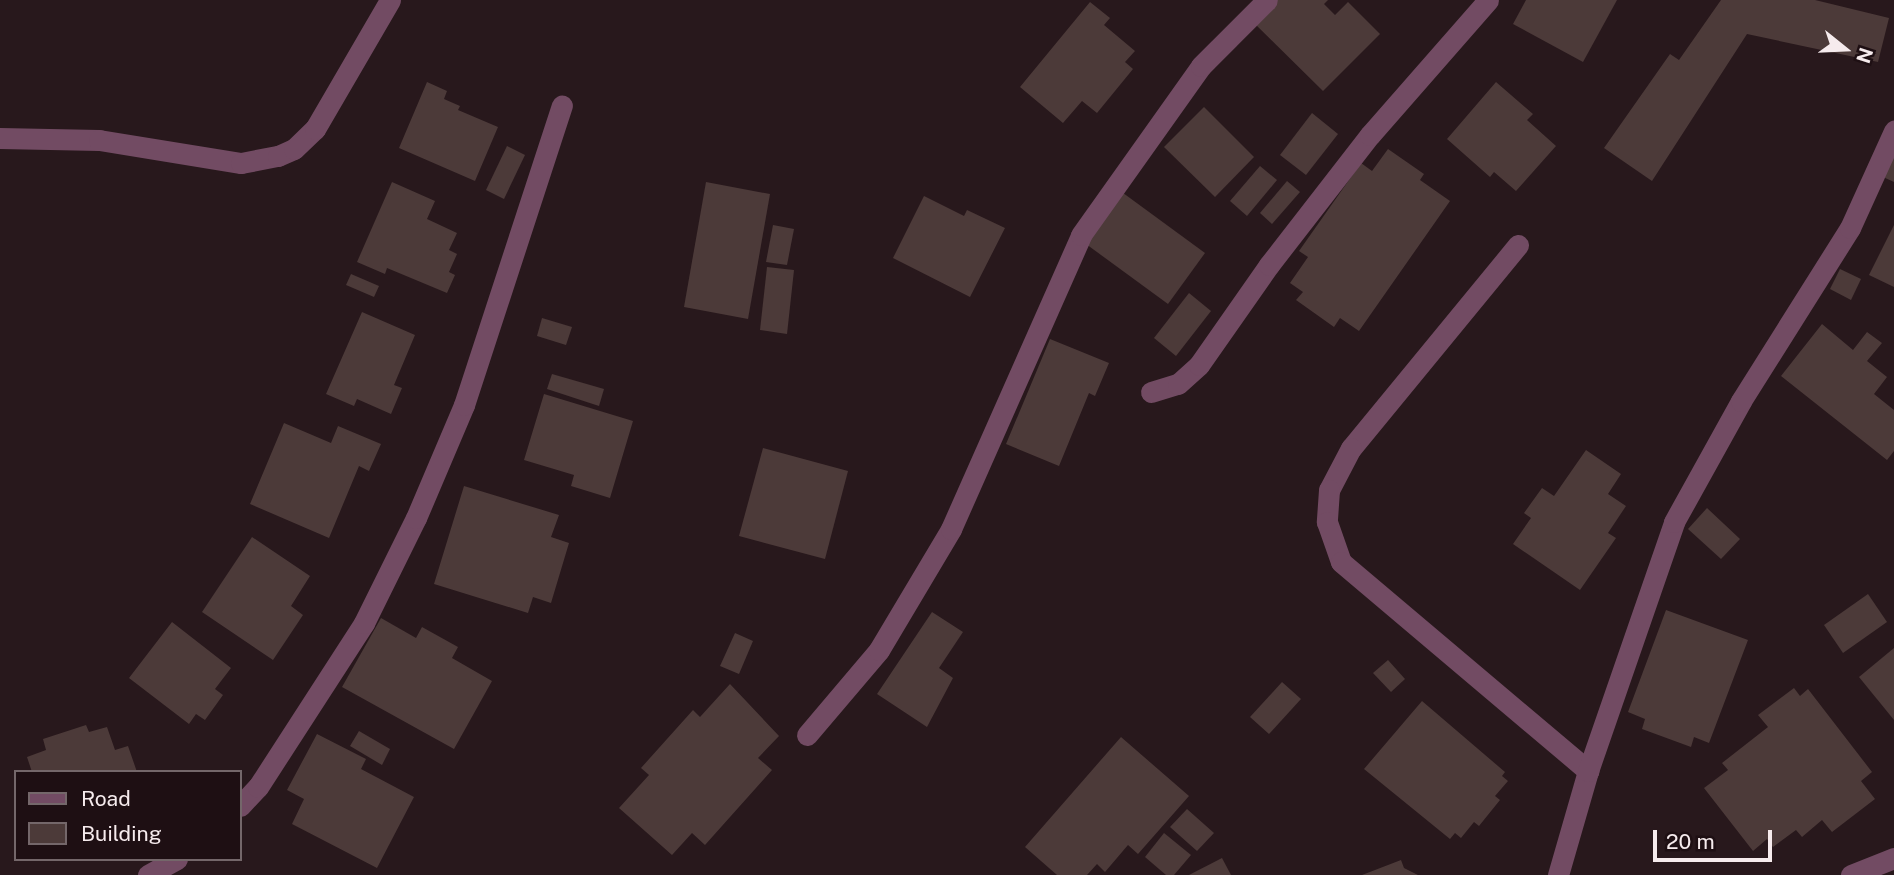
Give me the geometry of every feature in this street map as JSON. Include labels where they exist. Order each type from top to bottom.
[{"type":"street","points":[[0,138],[99,140],[240,163],[278,156],[294,149],[315,129],[390,0]]},
{"type":"street","points":[[807,735],[879,650],[951,529],[1081,234],[1200,66],[1267,0]]},
{"type":"street","points":[[1151,392],[1178,384],[1199,365],[1269,265],[1370,135],[1488,0]]},
{"type":"street","points":[[242,804],[258,787],[365,623],[416,518],[464,405],[562,106]]},
{"type":"street","points":[[1558,875],[1588,771],[1674,522],[1741,401],[1850,228],[1894,131]]},
{"type":"street","points":[[1518,245],[1351,447],[1329,490],[1327,522],[1341,562],[1588,771]]},
{"type":"street","points":[[1851,875],[1894,858]]},
{"type":"street","points":[[148,875],[173,861]]},
{"type":"building","points":[[1272,0],[1328,0],[1324,4],[1335,15],[1348,2],[1380,34],[1323,91],[1252,21]]},
{"type":"building","points":[[1526,0],[1617,0],[1583,62],[1513,24]]},
{"type":"building","points":[[1721,0],[1815,0],[1889,18],[1878,62],[1747,34],[1652,181],[1604,148],[1670,54],[1679,60]]},
{"type":"building","points":[[1090,2],[1110,18],[1104,25],[1135,51],[1125,62],[1133,69],[1097,113],[1082,101],[1063,123],[1020,87]]},
{"type":"building","points":[[427,82],[447,91],[444,99],[460,106],[458,110],[498,127],[475,181],[399,148]]},
{"type":"building","points":[[1496,82],[1533,114],[1527,120],[1556,146],[1516,191],[1494,172],[1490,177],[1447,139]]},
{"type":"building","points":[[1204,107],[1254,157],[1215,197],[1164,147]]},
{"type":"building","points":[[1312,113],[1338,134],[1306,175],[1280,155]]},
{"type":"building","points":[[507,146],[525,155],[504,199],[486,190]]},
{"type":"building","points":[[1388,149],[1424,174],[1420,180],[1450,201],[1359,331],[1340,318],[1334,327],[1296,300],[1303,292],[1290,283],[1308,257],[1299,251],[1361,163],[1372,171]]},
{"type":"building","points":[[1894,155],[1894,182],[1883,177]]},
{"type":"building","points":[[1260,166],[1277,180],[1247,216],[1230,201]]},
{"type":"building","points":[[1287,181],[1300,192],[1272,224],[1260,213]]},
{"type":"building","points":[[392,182],[435,201],[427,219],[457,233],[449,250],[457,254],[449,272],[455,275],[447,293],[387,268],[385,274],[357,262]]},
{"type":"building","points":[[706,182],[770,194],[748,319],[684,307]]},
{"type":"building","points":[[1119,190],[1205,253],[1168,304],[1086,244]]},
{"type":"building","points":[[924,196],[964,216],[967,210],[1005,228],[970,297],[893,258]]},
{"type":"building","points":[[773,225],[794,229],[787,265],[766,262]]},
{"type":"building","points":[[1894,225],[1894,287],[1869,275]]},
{"type":"building","points":[[767,267],[794,270],[787,334],[760,330]]},
{"type":"building","points":[[1840,269],[1861,279],[1851,300],[1830,289]]},
{"type":"building","points":[[351,274],[379,286],[374,297],[346,285]]},
{"type":"building","points":[[1189,293],[1211,311],[1176,356],[1154,338]]},
{"type":"building","points":[[362,312],[415,335],[394,385],[402,388],[391,414],[357,399],[354,406],[326,394]]},
{"type":"building","points":[[542,318],[572,327],[566,345],[537,336]]},
{"type":"building","points":[[1822,324],[1853,350],[1867,332],[1882,343],[1867,361],[1887,377],[1874,394],[1894,410],[1894,451],[1887,460],[1781,376]]},
{"type":"building","points":[[1050,339],[1109,363],[1095,396],[1089,393],[1059,466],[1006,444]]},
{"type":"building","points":[[552,374],[604,389],[599,406],[547,389]]},
{"type":"building","points":[[544,394],[633,421],[610,498],[571,486],[574,475],[524,460]]},
{"type":"building","points":[[284,423],[331,443],[338,426],[381,444],[369,471],[359,466],[329,538],[250,504]]},
{"type":"building","points":[[763,448],[848,471],[825,559],[739,536]]},
{"type":"building","points":[[1586,450],[1621,474],[1608,494],[1626,506],[1608,533],[1616,538],[1580,590],[1513,544],[1531,518],[1524,513],[1542,488],[1554,496]]},
{"type":"building","points":[[464,486],[559,515],[551,537],[569,543],[551,603],[533,597],[528,613],[434,584]]},
{"type":"building","points":[[1707,508],[1740,539],[1721,559],[1688,529]]},
{"type":"building","points":[[252,537],[310,576],[291,606],[303,615],[273,660],[202,612]]},
{"type":"building","points":[[1868,594],[1887,622],[1843,653],[1824,625]]},
{"type":"building","points":[[1666,610],[1748,640],[1709,743],[1694,737],[1691,747],[1642,729],[1645,719],[1628,712]]},
{"type":"building","points":[[932,612],[963,632],[939,668],[953,678],[927,727],[877,694]]},
{"type":"building","points":[[381,618],[416,638],[422,627],[458,647],[452,658],[492,681],[454,749],[342,687]]},
{"type":"building","points":[[172,622],[231,668],[215,689],[223,695],[205,720],[196,714],[189,724],[129,678]]},
{"type":"building","points":[[735,633],[753,641],[739,674],[720,666]]},
{"type":"building","points":[[1894,648],[1894,720],[1859,677]]},
{"type":"building","points":[[1388,660],[1405,679],[1391,692],[1373,673]]},
{"type":"building","points":[[1282,682],[1301,699],[1269,734],[1250,717]]},
{"type":"building","points":[[730,684],[779,736],[758,758],[772,770],[705,845],[692,833],[672,855],[619,808],[649,775],[641,768],[693,710],[700,717]]},
{"type":"building","points":[[1794,688],[1800,696],[1808,689],[1872,772],[1861,781],[1875,799],[1832,832],[1822,820],[1802,837],[1796,830],[1773,847],[1767,839],[1753,851],[1704,788],[1728,770],[1722,763],[1768,727],[1758,715]]},
{"type":"building","points":[[1422,701],[1505,772],[1502,776],[1508,781],[1495,796],[1500,800],[1479,826],[1474,822],[1461,838],[1455,833],[1450,839],[1364,769]]},
{"type":"building","points":[[86,725],[89,732],[107,727],[115,750],[128,746],[136,770],[31,770],[27,757],[46,750],[43,739]]},
{"type":"building","points":[[359,731],[390,749],[382,765],[350,746]]},
{"type":"building","points":[[317,734],[366,759],[361,769],[414,797],[377,868],[292,824],[304,799],[287,790]]},
{"type":"building","points":[[1121,737],[1189,796],[1138,854],[1128,845],[1105,872],[1097,864],[1087,875],[1057,875],[1025,847]]},
{"type":"building","points":[[1187,809],[1214,833],[1197,851],[1170,827]]},
{"type":"building","points":[[1164,833],[1191,855],[1174,875],[1166,875],[1145,857]]},
{"type":"building","points":[[1222,858],[1231,875],[1189,875]]},
{"type":"building","points":[[1401,860],[1404,868],[1418,875],[1362,875]]}]
